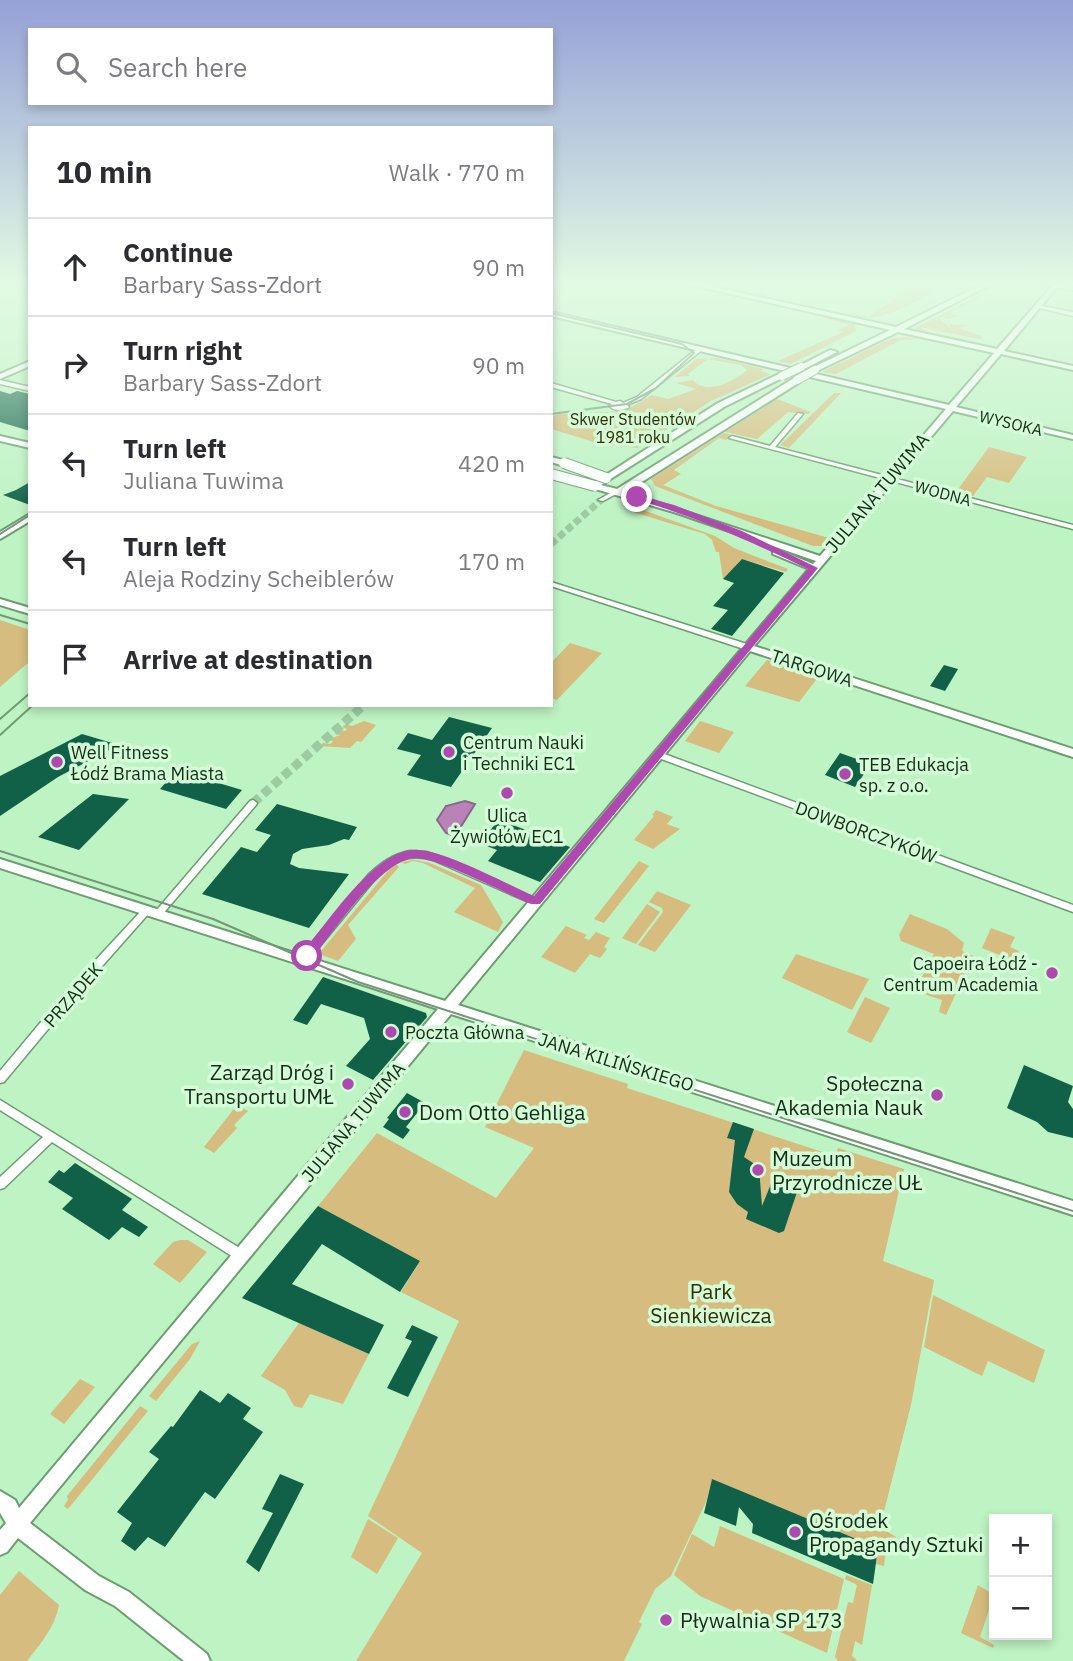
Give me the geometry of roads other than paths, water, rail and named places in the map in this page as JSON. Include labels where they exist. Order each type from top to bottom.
[{"type":"street","points":[[553,386],[625,404],[641,396],[687,360]]},
{"type":"street","name":"WYSOKA","points":[[745,360],[1073,438]]},
{"type":"street","points":[[599,488],[606,478],[721,405],[818,360]]},
{"type":"street","points":[[625,491],[638,480],[834,360]]},
{"type":"street","name":"JULIANA TUWIMA","points":[[0,1545],[747,647],[991,360]]},
{"type":"street","points":[[1033,360],[1073,368]]},
{"type":"street","points":[[0,380],[28,364]]},
{"type":"street","points":[[0,380],[28,388]]},
{"type":"street","points":[[771,447],[800,414]]},
{"type":"street","points":[[0,438],[28,445]]},
{"type":"street","name":"WODNA","points":[[732,438],[1073,527]]},
{"type":"street","points":[[553,460],[606,478],[625,491]]},
{"type":"street","points":[[553,475],[599,488],[625,491],[671,506],[817,564]]},
{"type":"street","points":[[0,536],[28,518]]},
{"type":"street","name":"TARGOWA","points":[[553,584],[1073,753]]},
{"type":"street","points":[[0,602],[28,610]]},
{"type":"street","name":"DOWBORCZYKÓW","points":[[659,755],[1073,909]]},
{"type":"street","name":"PRZĄDEK","points":[[0,1079],[70,995],[253,803]]},
{"type":"street","points":[[303,960],[380,868],[405,855],[419,854],[436,858],[536,901]]},
{"type":"street","name":"JANA KILIŃSKIEGO","points":[[0,863],[1073,1208]]},
{"type":"street","points":[[0,1104],[242,1256]]},
{"type":"street","points":[[0,1184],[51,1136]]},
{"type":"street","points":[[0,1501],[8,1507],[18,1525],[92,1583],[122,1599],[200,1661]]},
{"type":"tunnel","points":[[553,542],[601,500]]},
{"type":"tunnel","points":[[253,803],[362,707]]},
{"type":"tram line","points":[[553,414],[627,404],[656,388],[687,360]]},
{"type":"tram line","points":[[0,534],[28,516]]},
{"type":"tram line","points":[[0,615],[28,623]]},
{"type":"tram line","points":[[0,719],[28,695]]},
{"type":"tram line","points":[[0,735],[31,707]]},
{"type":"tram line","points":[[0,851],[213,919],[358,982],[1073,1211]]},
{"type":"place","name":"Centrum Nauki i Techniki EC1","points":[[449,752]]},
{"type":"place","name":"Well Fitness Łódź Brama Miasta","points":[[57,762]]},
{"type":"place","name":"TEB Edukacja sp. z o.o.","points":[[845,774]]},
{"type":"place","name":"Ulica Żywiołów EC1","points":[[507,793]]},
{"type":"place","name":"Capoeira Łódź - Centrum Academia","points":[[1052,973]]},
{"type":"place","name":"Poczta Główna","points":[[391,1032]]},
{"type":"place","name":"Zarząd Dróg i Transportu UMŁ","points":[[348,1084]]},
{"type":"place","name":"Społeczna Akademia Nauk","points":[[937,1095]]},
{"type":"place","name":"Dom Otto Gehliga","points":[[405,1112]]},
{"type":"place","name":"Muzeum Przyrodnicze UŁ","points":[[758,1170]]},
{"type":"place","name":"Ośrodek Propagandy Sztuki","points":[[795,1532]]},
{"type":"place","name":"Pływalnia SP 173","points":[[666,1620]]},
{"type":"park label","name":"Skwer Studentów 1981 roku","points":[[633,428]]},
{"type":"park label","name":"Park Sienkiewicza","points":[[711,1303]]}]
